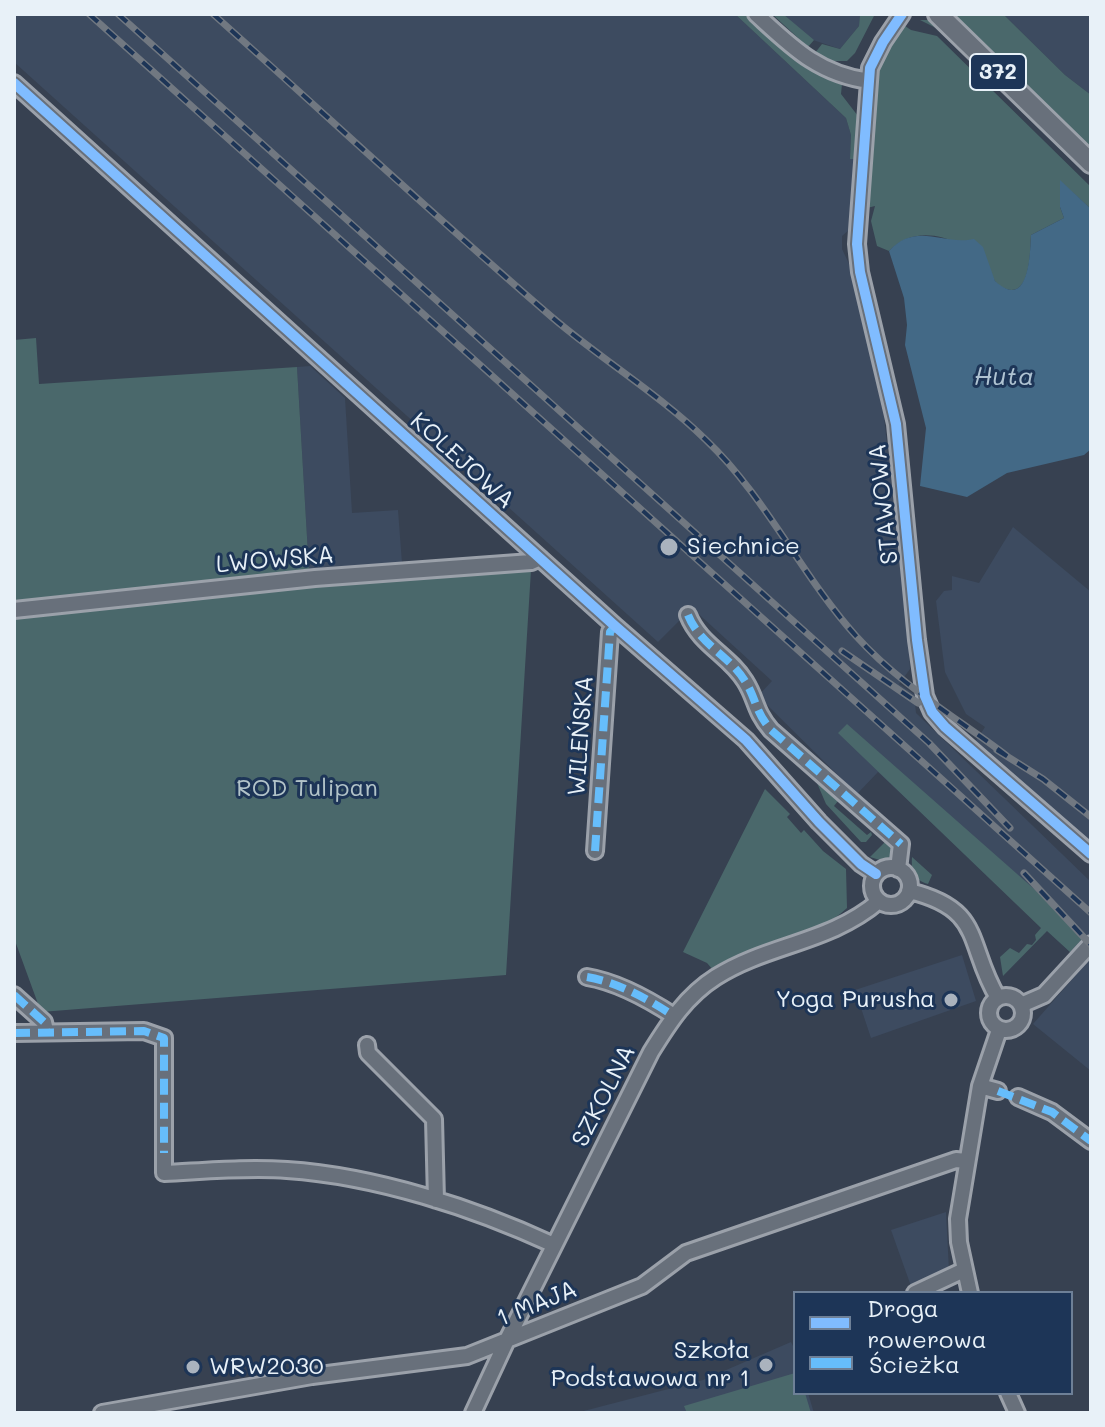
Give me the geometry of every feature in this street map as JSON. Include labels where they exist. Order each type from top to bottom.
[{"type":"main road","name":"372","points":[[941,16],[1091,163]]},
{"type":"street","points":[[756,14],[822,68],[848,78],[869,81]]},
{"type":"street","name":"STAWOWA","points":[[902,14],[873,60],[857,244],[860,272],[896,424],[925,696],[932,712],[945,727],[1091,854]]},
{"type":"street","name":"KOLEJOWA","points":[[14,83],[615,626],[746,740],[819,822],[861,864],[876,874]]},
{"type":"street","name":"LWOWSKA","points":[[14,610],[315,578],[531,562],[540,558]]},
{"type":"street","points":[[688,615],[695,631],[745,680],[755,707],[771,730],[901,844],[898,869]]},
{"type":"street","name":"WILEŃSKA","points":[[595,851],[610,632],[615,626]]},
{"type":"street","points":[[886,868],[898,869],[908,878],[909,891],[897,905],[887,905],[879,901],[872,888],[876,874],[886,868]]},
{"type":"street","points":[[909,891],[929,896],[958,913],[968,925],[998,998]]},
{"type":"street","name":"SZKOLNA","points":[[473,1413],[651,1052],[674,1016],[715,977],[747,961],[843,927],[879,901]]},
{"type":"street","points":[[1021,1005],[1044,995],[1091,944]]},
{"type":"street","points":[[587,977],[602,979],[658,1005],[674,1016]]},
{"type":"street","points":[[14,995],[44,1022],[46,1031]]},
{"type":"street","points":[[999,1030],[993,1025],[989,1010],[998,998],[1011,997],[1021,1005]]},
{"type":"street","points":[[999,1030],[1015,1027],[1021,1021],[1021,1005]]},
{"type":"street","points":[[969,1291],[958,1219],[980,1086],[999,1030]]},
{"type":"street","points":[[14,1033],[144,1031],[164,1038],[164,1173],[290,1170],[381,1185],[436,1200],[554,1245]]},
{"type":"street","points":[[367,1045],[368,1053],[434,1119],[436,1200]]},
{"type":"street","points":[[980,1086],[998,1091]]},
{"type":"street","points":[[1018,1097],[1052,1112],[1091,1141]]},
{"type":"street","name":"1 MAJA","points":[[102,1413],[312,1376],[467,1356],[642,1286],[686,1253],[956,1160],[966,1161]]},
{"type":"street","points":[[919,1291],[964,1270]]},
{"type":"shaded area","points":[[14,14],[735,14],[846,118],[851,135],[850,158],[855,159],[850,229],[842,236],[842,249],[851,268],[884,417],[908,633],[910,669],[899,684],[914,694],[916,713],[1091,882],[1091,952],[1081,942],[1071,953],[878,772],[857,794],[758,696],[772,681],[692,608],[658,642],[14,62]]},
{"type":"shaded area","points":[[783,14],[860,14],[859,26],[840,49],[810,39]]},
{"type":"shaded area","points":[[1003,14],[1091,14],[1091,95],[1065,75]]},
{"type":"shaded area","points":[[310,366],[345,398],[352,513],[398,510],[402,563],[309,571],[297,367]]},
{"type":"shaded area","points":[[1013,527],[1091,592],[1091,845],[974,744],[985,727],[966,714],[945,672],[936,601],[944,591],[952,590],[952,576],[979,583]]},
{"type":"shaded area","points":[[962,955],[976,1001],[871,1038],[855,990]]},
{"type":"shaded area","points":[[1091,958],[1091,1071],[1033,1024]]},
{"type":"shaded area","points":[[946,1212],[949,1271],[912,1289],[891,1230]]},
{"type":"shaded area","name":"Szkoła Podstawowa nr 1","points":[[791,1342],[793,1395],[809,1395],[814,1413],[576,1413],[703,1380]]},
{"type":"green space","points":[[735,14],[748,14],[812,70],[842,84],[841,94],[858,116],[855,159],[850,159],[851,135],[846,118]]},
{"type":"green space","points":[[772,14],[783,14],[814,40],[808,47]]},
{"type":"green space","points":[[860,14],[875,14],[855,53],[847,61],[829,61],[815,53],[822,44],[840,49],[859,26]]},
{"type":"green space","points":[[949,14],[1003,14],[1065,75],[1091,95],[1091,153]]},
{"type":"green space","points":[[920,20],[928,20],[944,30],[1091,178],[938,29]]},
{"type":"green space","points":[[905,26],[937,36],[1091,187],[1091,209],[1060,181],[1060,207],[1064,218],[1031,235],[1027,274],[1018,288],[1010,290],[1000,286],[977,255],[939,237],[913,237],[889,251],[877,246],[871,221],[875,206],[867,208],[879,67],[888,48]]},
{"type":"green space","points":[[36,338],[39,384],[297,367],[309,571],[14,602],[14,340]]},
{"type":"green space","name":"ROD Tulipan","points":[[531,570],[506,975],[41,1012],[14,938],[14,617],[315,586]]},
{"type":"green space","points":[[847,724],[1050,903],[1082,939],[1070,952],[1047,931],[1003,976],[1000,957],[1010,948],[1019,953],[1027,944],[1032,945],[1041,928],[838,733]]},
{"type":"green space","points":[[817,783],[838,801],[834,806],[867,835],[871,832],[866,842],[861,842],[826,804]]},
{"type":"green space","points":[[765,789],[790,814],[787,817],[801,833],[804,830],[823,851],[846,869],[847,908],[822,925],[750,951],[714,971],[707,963],[683,952]]},
{"type":"green space","points":[[886,841],[891,845],[891,856],[883,861],[870,857]]},
{"type":"green space","points":[[912,857],[932,875],[928,884],[914,874]]},
{"type":"green space","points":[[793,1374],[793,1395],[806,1395],[811,1413],[687,1413],[684,1406]]},
{"type":"water","name":"Huta","points":[[1060,180],[1091,209],[1091,449],[1084,455],[1007,473],[967,497],[920,486],[926,428],[905,345],[907,325],[904,298],[889,251],[910,237],[974,239],[983,247],[995,281],[1006,289],[1015,290],[1025,277],[1031,235],[1064,218],[1060,207]]},
{"type":"railway","points":[[89,14],[1091,913]]},
{"type":"railway","points":[[118,14],[929,743],[1010,828]]},
{"type":"railway","points":[[213,14],[546,312],[668,406],[706,440],[747,486],[818,588],[856,636],[909,685],[1007,756]]},
{"type":"railway","points":[[842,651],[918,703]]},
{"type":"railway","points":[[997,750],[1043,779],[1091,817]]},
{"type":"railway","points":[[1024,873],[1091,945]]},
{"type":"marked path","points":[[688,615],[700,634],[745,681],[761,717],[771,730],[901,844]]},
{"type":"marked path","points":[[595,851],[610,632],[615,626]]},
{"type":"marked path","points":[[587,977],[632,992],[674,1016]]},
{"type":"marked path","points":[[14,995],[44,1022],[46,1031]]},
{"type":"marked path","points":[[14,1033],[144,1031],[164,1038],[164,1153]]},
{"type":"marked path","points":[[998,1091],[1052,1112],[1091,1141]]},
{"type":"cycle path","points":[[902,14],[870,68],[857,244],[860,272],[896,424],[925,696],[932,712],[945,727],[1091,854]]},
{"type":"cycle path","points":[[14,83],[615,626],[746,740],[819,822],[861,864],[876,874]]},
{"type":"place","name":"Siechnice","points":[[669,547]]},
{"type":"place","name":"Yoga Purusha","points":[[951,1000]]},
{"type":"place","name":"Szkoła Podstawowa nr 1","points":[[766,1365]]},
{"type":"place","name":"WRW2030","points":[[193,1367]]}]
